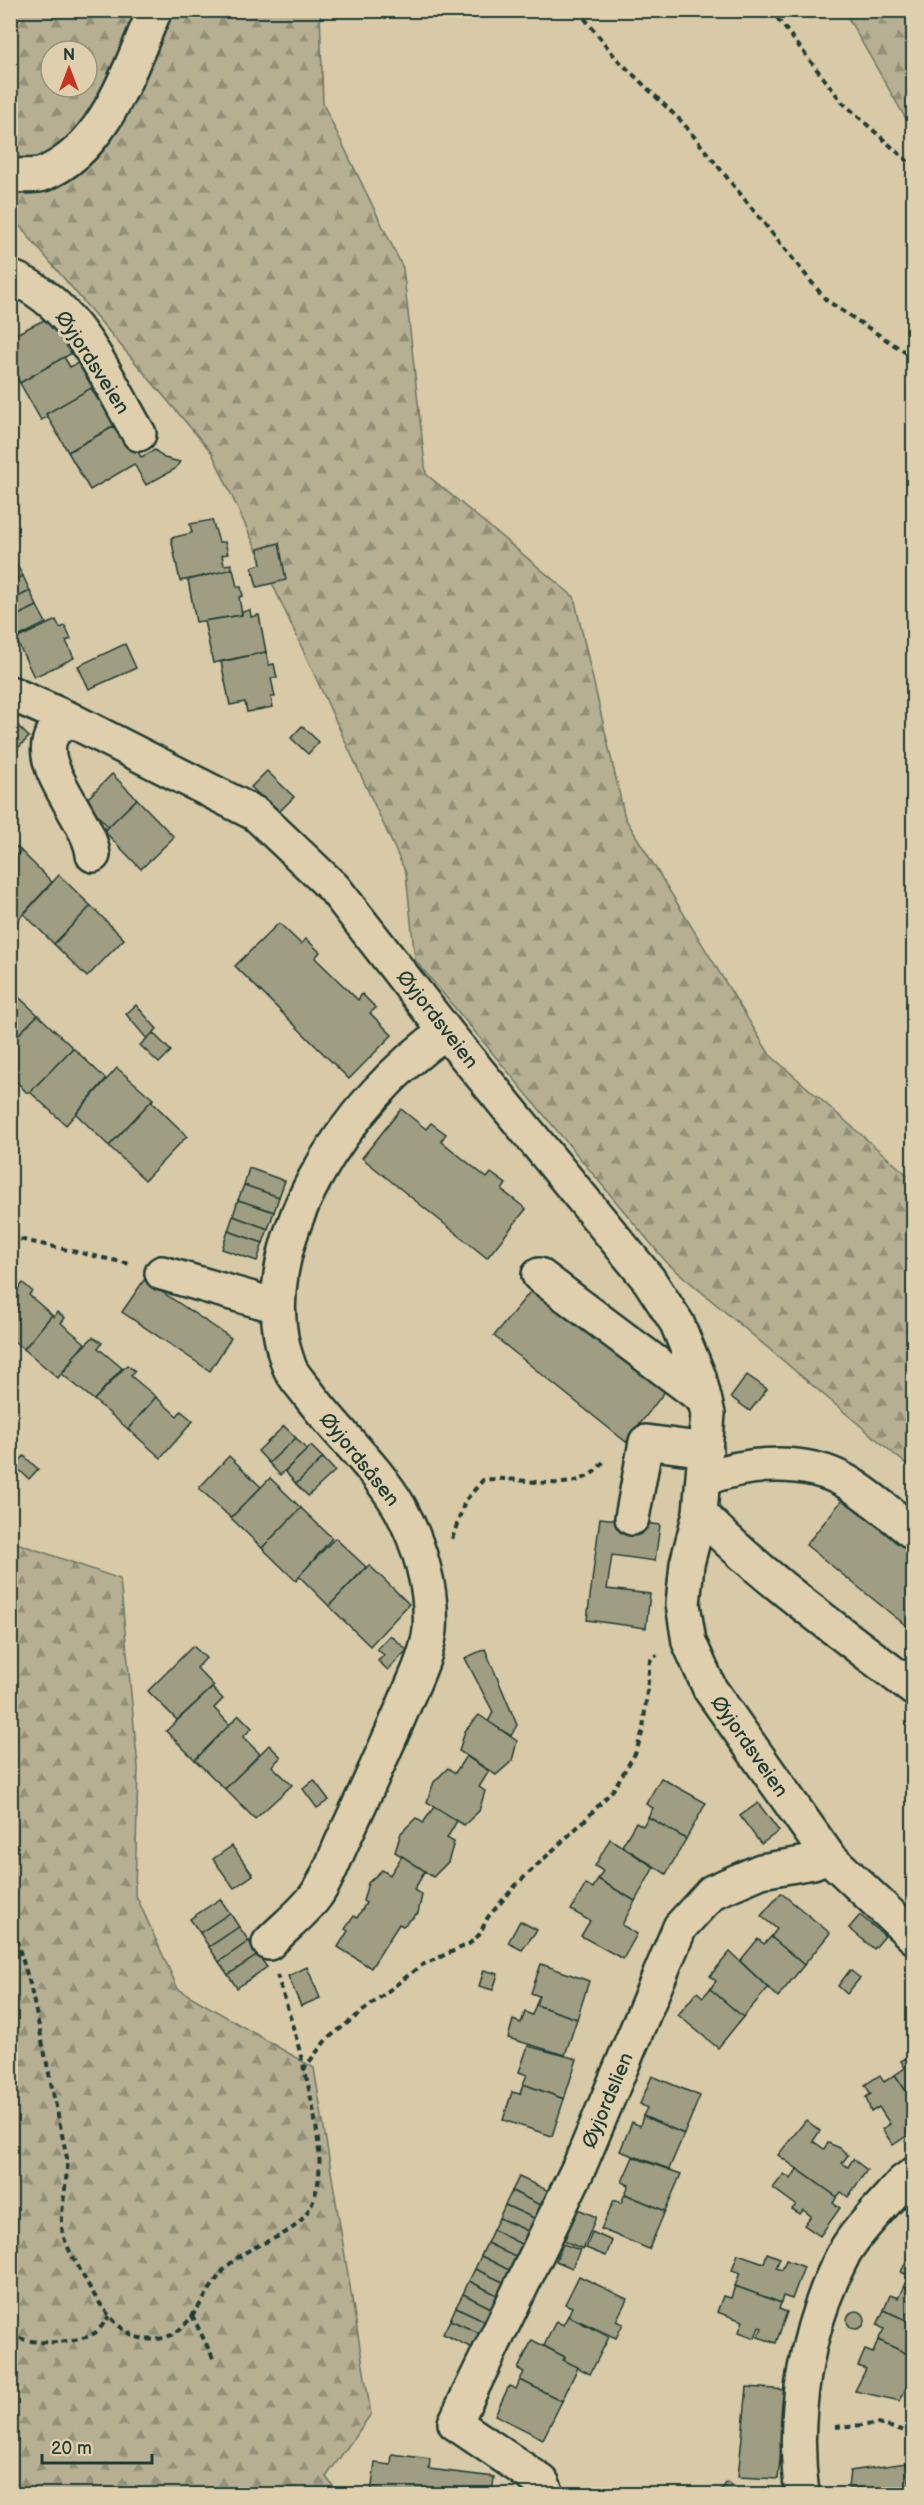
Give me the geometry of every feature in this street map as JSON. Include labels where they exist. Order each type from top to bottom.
[{"type":"street","points":[[10,176],[41,175],[73,158],[110,110],[154,10]]},
{"type":"street","name":"Øyjordsveien","points":[[10,277],[48,297],[63,312],[100,367],[139,434]]},
{"type":"street","name":"Øyjordsveien","points":[[10,693],[25,702],[69,719],[256,814],[334,888],[446,1032],[650,1280],[677,1323],[699,1377],[708,1414],[700,1513],[687,1564],[683,1604],[688,1642],[710,1689],[828,1856],[914,1937]]},
{"type":"street","points":[[69,719],[52,736],[48,753],[52,771],[92,843],[93,855]]},
{"type":"street","name":"Øyjordsåsen","points":[[269,1942],[317,1894],[408,1697],[422,1664],[430,1631],[430,1602],[413,1533],[383,1482],[325,1418],[289,1367],[277,1306],[297,1212],[322,1163],[348,1127],[374,1097],[430,1043],[446,1032]]},
{"type":"street","points":[[162,1273],[277,1306]]},
{"type":"street","points":[[539,1275],[704,1398]]},
{"type":"street","points":[[632,1518],[646,1442],[705,1465],[740,1468],[799,1467],[826,1473],[855,1488],[914,1533]]},
{"type":"street","points":[[700,1513],[736,1547],[914,1689]]},
{"type":"street","name":"Øyjordslien","points":[[547,2494],[542,2482],[455,2423],[580,2165],[680,1927],[712,1892],[761,1871],[813,1862],[828,1856]]},
{"type":"street","points":[[802,2494],[799,2471],[800,2399],[817,2318],[845,2252],[903,2182],[914,2174]]},
{"type":"path","points":[[578,10],[616,58],[682,123],[826,300],[914,358]]},
{"type":"path","points":[[771,10],[842,102],[914,167]]},
{"type":"path","points":[[10,1238],[96,1255],[162,1273]]},
{"type":"path","points":[[451,1542],[465,1500],[483,1480],[517,1479],[569,1483],[593,1474],[604,1462],[610,1448],[617,1443],[646,1442]]},
{"type":"path","points":[[303,2070],[326,2040],[420,1966],[469,1944],[479,1935],[488,1917],[516,1886],[613,1790],[636,1752],[644,1730],[650,1661],[688,1642]]},
{"type":"path","points":[[10,1919],[30,1984],[67,2158],[68,2181],[62,2227],[68,2247],[109,2316],[120,2327],[147,2339],[173,2334],[192,2314],[228,2265],[241,2254],[285,2235],[303,2218],[311,2204],[321,2165],[317,2130],[269,1942]]},
{"type":"path","points":[[192,2314],[214,2360]]},
{"type":"path","points":[[10,2334],[18,2339],[57,2343],[95,2334],[109,2316]]},
{"type":"path","points":[[10,2379],[18,2339]]},
{"type":"path","points":[[865,2424],[897,2427],[914,2433]]},
{"type":"green space","points":[[10,11],[320,11],[323,104],[403,268],[426,474],[574,597],[625,818],[770,1055],[913,1180],[913,1470],[667,1263],[415,960],[406,873],[212,453],[11,216]]},
{"type":"green space","points":[[844,11],[913,11],[913,131]]},
{"type":"green space","points":[[11,1541],[120,1579],[138,1767],[135,1893],[178,1989],[314,2068],[371,2414],[326,2477],[339,2494],[11,2494]]},
{"type":"building","points":[[48,318],[72,353],[20,383],[10,367],[10,337]]},
{"type":"building","points":[[64,357],[70,367],[78,363],[94,389],[46,414],[48,417],[41,420],[20,383]]},
{"type":"building","points":[[91,388],[98,400],[106,396],[121,422],[68,452],[46,414]]},
{"type":"building","points":[[113,427],[120,437],[128,433],[141,457],[155,450],[164,458],[180,462],[175,469],[146,485],[134,464],[90,490],[68,452]]},
{"type":"building","points":[[212,520],[219,542],[225,542],[228,554],[222,555],[224,565],[231,564],[232,570],[180,581],[171,538],[192,533],[190,524]]},
{"type":"building","points":[[279,543],[286,580],[257,587],[252,567],[261,564],[258,549]]},
{"type":"building","points":[[15,562],[23,576],[10,582],[10,564]]},
{"type":"building","points":[[233,569],[237,587],[241,587],[243,596],[239,597],[242,615],[196,622],[188,580]]},
{"type":"building","points":[[23,576],[30,591],[10,601],[10,582]]},
{"type":"building","points":[[30,591],[37,606],[10,619],[10,601]]},
{"type":"building","points":[[37,606],[46,623],[12,640],[10,619]]},
{"type":"building","points":[[250,610],[251,617],[259,615],[266,652],[213,663],[204,621],[242,615],[242,612]]},
{"type":"building","points":[[56,620],[60,628],[65,626],[71,639],[66,641],[74,658],[34,677],[16,639]]},
{"type":"building","points":[[125,644],[136,668],[89,689],[78,666]]},
{"type":"building","points":[[266,652],[269,665],[274,664],[277,678],[271,678],[275,697],[271,697],[273,707],[247,712],[245,702],[230,705],[221,662]]},
{"type":"building","points":[[10,718],[29,737],[10,756]]},
{"type":"building","points":[[302,726],[319,742],[308,754],[291,738]]},
{"type":"building","points":[[267,771],[294,797],[278,813],[251,787]]},
{"type":"building","points":[[112,774],[137,799],[104,831],[108,826],[84,802]]},
{"type":"building","points":[[137,799],[174,837],[141,869],[104,831]]},
{"type":"building","points":[[10,841],[21,851],[10,861]]},
{"type":"building","points":[[21,851],[52,882],[17,921],[10,915],[10,861]]},
{"type":"building","points":[[59,875],[91,906],[54,944],[24,914]]},
{"type":"building","points":[[91,906],[124,939],[87,977],[54,944]]},
{"type":"building","points":[[279,923],[301,944],[306,939],[320,952],[315,958],[358,1000],[362,994],[376,1008],[370,1013],[392,1035],[349,1079],[235,966]]},
{"type":"building","points":[[10,989],[38,1015],[10,1043]]},
{"type":"building","points":[[136,1005],[157,1029],[147,1039],[126,1014]]},
{"type":"building","points":[[38,1015],[73,1048],[30,1092],[26,1092],[10,1074],[10,1043]]},
{"type":"building","points":[[153,1033],[171,1051],[159,1063],[140,1045]]},
{"type":"building","points":[[73,1048],[106,1079],[66,1125],[30,1092]]},
{"type":"building","points":[[117,1068],[153,1099],[109,1146],[76,1114]]},
{"type":"building","points":[[153,1099],[152,1102],[187,1136],[145,1180],[109,1146]]},
{"type":"building","points":[[401,1109],[426,1129],[431,1123],[446,1134],[441,1141],[487,1178],[491,1173],[506,1184],[502,1190],[526,1209],[487,1258],[362,1158]]},
{"type":"building","points":[[249,1168],[285,1181],[279,1197],[244,1185]]},
{"type":"building","points":[[244,1185],[279,1197],[274,1212],[238,1200]]},
{"type":"building","points":[[238,1200],[274,1212],[268,1229],[233,1216]]},
{"type":"building","points":[[233,1216],[268,1229],[263,1243],[228,1231]]},
{"type":"building","points":[[228,1231],[263,1243],[257,1261],[222,1249]]},
{"type":"building","points":[[144,1280],[231,1338],[210,1371],[122,1312]]},
{"type":"building","points":[[23,1283],[32,1291],[29,1295],[52,1315],[24,1349],[10,1338],[10,1298]]},
{"type":"building","points":[[534,1287],[640,1364],[636,1369],[651,1381],[656,1374],[670,1385],[626,1442],[494,1336]]},
{"type":"building","points":[[57,1312],[65,1318],[61,1323],[85,1343],[58,1378],[24,1349]]},
{"type":"building","points":[[93,1337],[102,1343],[98,1348],[122,1368],[94,1400],[62,1374],[74,1359],[72,1358]]},
{"type":"building","points":[[127,1365],[135,1371],[131,1376],[156,1397],[128,1429],[94,1400]]},
{"type":"building","points":[[747,1375],[767,1389],[750,1411],[731,1397]]},
{"type":"building","points":[[156,1397],[177,1416],[181,1411],[193,1421],[161,1458],[128,1429]]},
{"type":"building","points":[[284,1426],[296,1438],[269,1463],[258,1451]]},
{"type":"building","points":[[296,1438],[307,1450],[280,1475],[269,1463]]},
{"type":"building","points":[[311,1446],[323,1458],[296,1484],[285,1471]]},
{"type":"building","points":[[24,1456],[38,1469],[29,1479],[15,1466]]},
{"type":"building","points":[[229,1456],[261,1487],[231,1518],[199,1488]]},
{"type":"building","points":[[323,1458],[335,1471],[308,1496],[296,1484]]},
{"type":"building","points":[[270,1478],[301,1508],[262,1548],[231,1518]]},
{"type":"building","points":[[847,1494],[914,1547],[914,1632],[806,1545]]},
{"type":"building","points":[[301,1508],[332,1538],[296,1581],[262,1548]]},
{"type":"building","points":[[600,1518],[660,1525],[655,1561],[612,1555],[607,1589],[650,1594],[646,1628],[587,1620]]},
{"type":"building","points":[[335,1538],[366,1567],[329,1606],[299,1576]]},
{"type":"building","points":[[369,1565],[409,1604],[370,1646],[329,1606]]},
{"type":"building","points":[[390,1635],[407,1650],[388,1670],[378,1661],[384,1655],[377,1649]]},
{"type":"building","points":[[193,1646],[206,1658],[197,1668],[214,1686],[177,1720],[148,1691]]},
{"type":"building","points":[[485,1649],[517,1725],[511,1736],[488,1722],[493,1712],[465,1658]]},
{"type":"building","points":[[212,1688],[223,1699],[214,1708],[230,1725],[195,1760],[166,1731]]},
{"type":"building","points":[[239,1715],[252,1728],[243,1737],[260,1754],[225,1789],[195,1760]]},
{"type":"building","points":[[479,1715],[517,1741],[512,1761],[496,1775],[459,1751],[465,1731]]},
{"type":"building","points":[[269,1745],[281,1757],[272,1766],[292,1785],[255,1819],[225,1789]]},
{"type":"building","points":[[466,1756],[489,1771],[479,1787],[485,1791],[479,1811],[464,1825],[427,1802],[434,1782],[448,1768],[455,1773]]},
{"type":"building","points":[[661,1778],[706,1803],[686,1839],[648,1817],[653,1808],[646,1804]]},
{"type":"building","points":[[314,1780],[329,1800],[317,1808],[303,1789]]},
{"type":"building","points":[[758,1803],[779,1831],[761,1844],[740,1816]]},
{"type":"building","points":[[434,1807],[457,1821],[447,1838],[454,1842],[448,1862],[433,1877],[395,1852],[401,1833],[416,1818],[423,1823]]},
{"type":"building","points":[[648,1817],[686,1839],[666,1874],[622,1846],[636,1822],[643,1826]]},
{"type":"building","points":[[610,1839],[654,1867],[635,1901],[598,1879],[603,1871],[595,1866]]},
{"type":"building","points":[[232,1846],[253,1875],[234,1888],[213,1859]]},
{"type":"building","points":[[402,1856],[425,1871],[414,1890],[422,1895],[418,1913],[403,1926],[399,1924],[371,1968],[338,1947],[348,1931],[345,1929],[354,1916],[357,1918],[366,1903],[363,1901],[368,1883],[382,1870],[390,1875]]},
{"type":"building","points":[[598,1879],[635,1901],[622,1925],[637,1934],[623,1959],[581,1936],[590,1921],[571,1910],[586,1884],[593,1888]]},
{"type":"building","points":[[781,1893],[830,1933],[804,1965],[771,1937],[777,1929],[761,1916]]},
{"type":"building","points":[[220,1899],[230,1913],[200,1933],[190,1919]]},
{"type":"building","points":[[230,1913],[239,1927],[209,1947],[200,1933]]},
{"type":"building","points":[[860,1915],[885,1936],[874,1949],[849,1928]]},
{"type":"building","points":[[520,1921],[537,1930],[522,1950],[508,1943]]},
{"type":"building","points":[[239,1927],[249,1941],[219,1962],[209,1947]]},
{"type":"building","points":[[771,1937],[804,1965],[778,1997],[740,1961],[758,1939],[764,1944]]},
{"type":"building","points":[[249,1941],[258,1955],[228,1975],[219,1962]]},
{"type":"building","points":[[730,1952],[768,1988],[743,2017],[710,1989],[716,1981],[710,1976]]},
{"type":"building","points":[[258,1955],[267,1967],[237,1988],[228,1975]]},
{"type":"building","points":[[541,1964],[589,1981],[577,2019],[536,2005],[539,1996],[531,1993]]},
{"type":"building","points":[[307,1967],[320,1998],[301,2006],[288,1976]]},
{"type":"building","points":[[484,1970],[498,1974],[493,1990],[479,1986]]},
{"type":"building","points":[[850,1970],[860,1978],[847,1994],[838,1986]]},
{"type":"building","points":[[710,1989],[743,2017],[718,2048],[678,2015],[697,1992],[703,1997]]},
{"type":"building","points":[[536,2005],[577,2019],[565,2055],[508,2038],[513,2020],[521,2023],[525,2012],[532,2015]]},
{"type":"building","points":[[528,2046],[577,2059],[564,2099],[523,2084],[527,2075],[519,2072]]},
{"type":"building","points":[[914,2053],[914,2103],[895,2075],[905,2068],[901,2061]]},
{"type":"building","points":[[880,2075],[884,2082],[895,2075],[914,2103],[914,2131],[893,2145],[882,2129],[890,2124],[879,2107],[871,2112],[866,2097],[871,2094],[865,2085]]},
{"type":"building","points":[[652,2076],[700,2096],[684,2134],[643,2116],[647,2108],[640,2104]]},
{"type":"building","points":[[523,2084],[564,2099],[552,2136],[503,2120],[512,2092],[520,2094]]},
{"type":"building","points":[[643,2116],[684,2134],[669,2169],[620,2151],[632,2122],[640,2126]]},
{"type":"building","points":[[806,2120],[820,2131],[813,2141],[824,2149],[828,2143],[840,2148],[848,2155],[842,2163],[848,2167],[853,2159],[867,2170],[848,2197],[841,2192],[837,2197],[778,2155]]},
{"type":"building","points":[[633,2157],[681,2174],[665,2211],[625,2194],[629,2185],[622,2182]]},
{"type":"building","points":[[797,2169],[837,2197],[833,2203],[840,2208],[820,2236],[804,2225],[811,2216],[803,2210],[800,2214],[792,2209],[796,2205],[773,2188],[784,2174],[791,2179]]},
{"type":"building","points":[[519,2177],[549,2191],[542,2206],[512,2191]]},
{"type":"building","points":[[512,2191],[542,2206],[536,2219],[505,2205]]},
{"type":"building","points":[[625,2194],[665,2211],[649,2249],[601,2229],[614,2200],[621,2203]]},
{"type":"building","points":[[505,2205],[536,2219],[530,2232],[499,2218]]},
{"type":"building","points":[[578,2209],[596,2217],[583,2249],[564,2241]]},
{"type":"building","points":[[499,2218],[530,2232],[523,2245],[493,2230]]},
{"type":"building","points":[[493,2230],[523,2245],[517,2258],[487,2243]]},
{"type":"building","points":[[592,2232],[612,2241],[606,2256],[586,2248]]},
{"type":"building","points":[[487,2243],[517,2258],[511,2271],[481,2256]]},
{"type":"building","points":[[563,2244],[580,2250],[572,2268],[556,2261]]},
{"type":"building","points":[[767,2253],[780,2258],[776,2268],[782,2270],[786,2260],[804,2267],[792,2299],[783,2296],[781,2303],[735,2286],[740,2273],[732,2270],[738,2254],[764,2263]]},
{"type":"building","points":[[909,2255],[914,2257],[914,2291],[904,2286],[908,2275],[901,2272]]},
{"type":"building","points":[[481,2256],[511,2271],[505,2283],[475,2269]]},
{"type":"building","points":[[475,2269],[505,2283],[499,2296],[469,2281]]},
{"type":"building","points":[[579,2276],[627,2299],[616,2321],[623,2324],[616,2338],[568,2316],[572,2307],[565,2304]]},
{"type":"building","points":[[469,2281],[499,2296],[493,2309],[463,2294]]},
{"type":"building","points":[[735,2286],[781,2303],[779,2309],[787,2312],[776,2343],[758,2337],[762,2328],[759,2327],[755,2338],[739,2332],[743,2321],[717,2312],[723,2296],[731,2298]]},
{"type":"building","points":[[904,2286],[914,2291],[914,2324],[884,2310],[890,2295],[898,2298]]},
{"type":"building","points":[[463,2294],[493,2309],[487,2322],[456,2307]]},
{"type":"building","points":[[456,2307],[487,2322],[481,2334],[450,2320]]},
{"type":"building","points":[[884,2310],[914,2324],[914,2357],[878,2340],[884,2329],[877,2325]]},
{"type":"building","points":[[852,2311],[860,2311],[865,2316],[863,2327],[852,2329],[847,2324],[847,2316]]},
{"type":"building","points":[[568,2316],[609,2337],[590,2374],[563,2360],[565,2357],[544,2346],[556,2321],[563,2325]]},
{"type":"building","points":[[450,2320],[481,2334],[474,2349],[443,2334]]},
{"type":"building","points":[[532,2340],[565,2357],[563,2360],[578,2367],[562,2401],[520,2380],[524,2372],[518,2369]]},
{"type":"building","points":[[878,2340],[914,2357],[914,2381],[910,2389],[906,2388],[900,2401],[855,2391],[866,2369],[858,2366],[865,2350],[873,2353]]},
{"type":"building","points":[[520,2380],[562,2401],[543,2439],[495,2415],[509,2386],[516,2389]]},
{"type":"building","points":[[747,2387],[787,2390],[778,2479],[738,2477]]},
{"type":"building","points":[[392,2454],[430,2459],[429,2469],[494,2477],[492,2494],[371,2494],[375,2463],[391,2465]]},
{"type":"building","points":[[906,2463],[911,2493],[862,2494],[861,2488],[848,2488],[850,2471]]},
{"type":"building","points":[[727,2482],[742,2493],[718,2494]]}]
